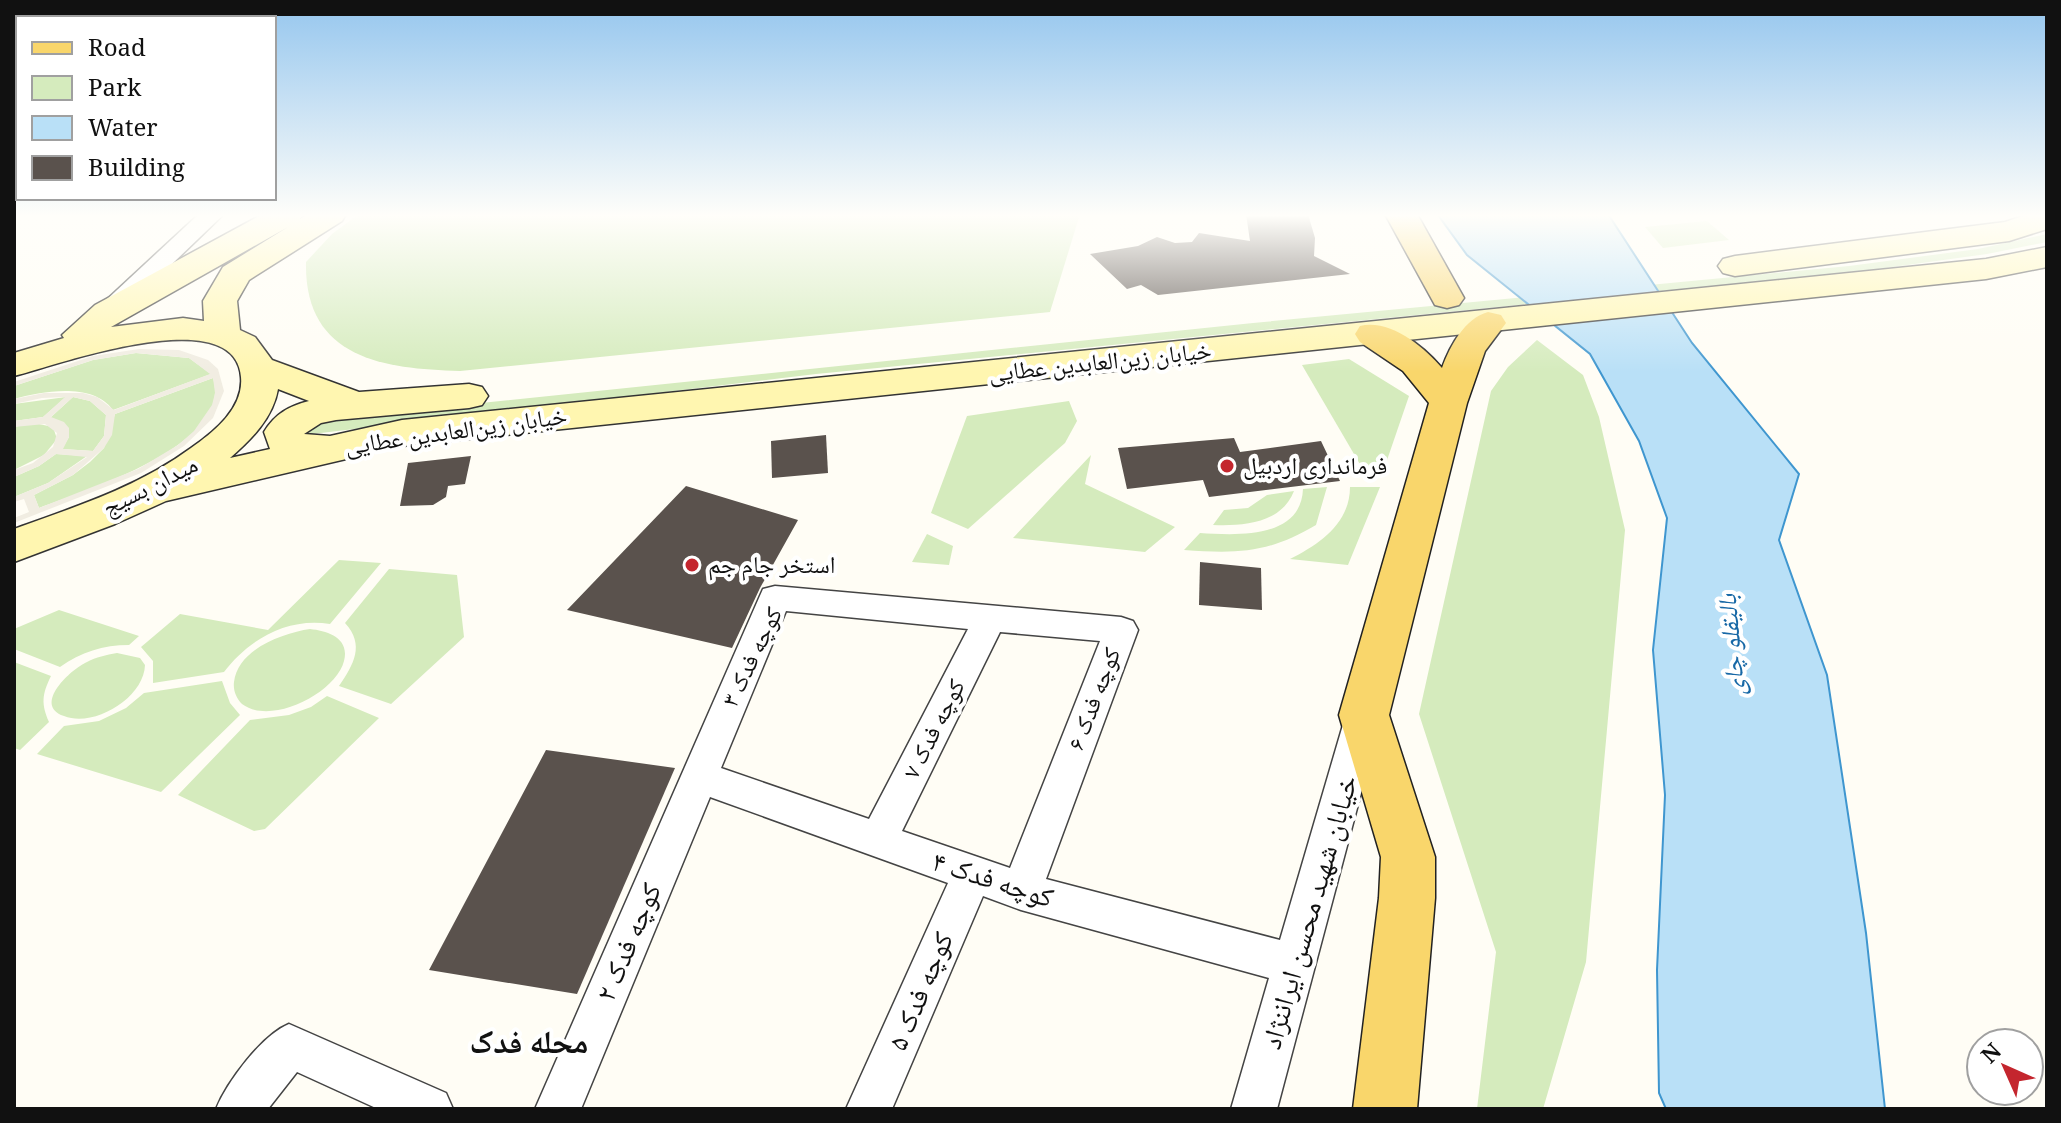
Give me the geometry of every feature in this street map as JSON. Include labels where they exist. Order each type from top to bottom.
[{"type":"main road","points":[[65,348],[107,312],[194,266]]},
{"type":"main road","points":[[189,269],[181,280],[184,289],[212,288],[247,266]]},
{"type":"main road","points":[[1430,266],[1447,298]]},
{"type":"main road","name":"خیابان زین‌العابدین عطایی","points":[[157,489],[402,433],[1488,323],[1520,305],[1663,275],[1721,266]]},
{"type":"main road","name":"خیابان زین‌العابدین عطایی","points":[[258,368],[356,405],[1447,298],[1520,305],[1688,301],[1999,266]]},
{"type":"main road","points":[[223,337],[220,301],[235,274]]},
{"type":"main road","name":"خیابان شهید محسن ایراننژاد","points":[[1385,1109],[1407,898],[1408,857],[1364,715],[1448,403],[1467,350],[1488,323]]},
{"type":"main road","points":[[14,365],[124,333],[178,329],[223,337],[251,355],[258,368]]},
{"type":"main road","points":[[1373,334],[1405,352],[1432,376],[1448,403]]},
{"type":"main road","name":"میدان بسیج","points":[[14,546],[157,489],[186,472],[232,435],[257,399],[260,383],[258,368]]},
{"type":"main road","points":[[329,448],[297,448],[285,441],[284,432],[291,422],[307,413],[356,405]]},
{"type":"street","points":[[107,312],[156,266]]},
{"type":"street","name":"کوچه فدک ۳","points":[[698,776],[775,598],[990,618]]},
{"type":"street","name":"کوچه فدک ۷","points":[[878,840],[990,618]]},
{"type":"street","name":"کوچه فدک ۶","points":[[990,618],[1121,630],[1021,891]]},
{"type":"street","name":"خیابان شهید محسن ایراننژاد","points":[[1254,1109],[1364,715]]},
{"type":"street","name":"کوچه فدک ۴","points":[[698,776],[1021,891],[1293,964]]},
{"type":"street","name":"کوچه فدک ۲","points":[[558,1109],[698,776]]},
{"type":"street","name":"کوچه فدک ۵","points":[[869,1109],[972,874]]},
{"type":"street","points":[[239,1109],[289,1046],[430,1109]]},
{"type":"green space","points":[[306,266],[1064,266],[1050,312],[460,371],[403,367],[353,352],[333,338],[318,319],[309,294]]},
{"type":"green space","points":[[1845,266],[1897,266],[816,374],[304,435],[299,427],[308,421],[1253,323]]},
{"type":"green space","points":[[1537,340],[1583,375],[1599,417],[1625,530],[1586,962],[1543,1109],[1477,1109],[1496,952],[1419,714],[1491,391],[1508,367]]},
{"type":"green space","points":[[136,353],[189,358],[211,374],[113,410],[104,401],[81,392],[39,393],[14,399],[14,386],[93,360]]},
{"type":"green space","points":[[1349,359],[1409,396],[1385,466],[1361,466],[1302,365]]},
{"type":"green space","points":[[213,378],[214,402],[201,424],[179,444],[119,477],[39,508],[34,495],[73,475],[104,448],[115,414]]},
{"type":"green space","points":[[66,397],[43,417],[14,421],[14,404]]},
{"type":"green space","points":[[73,397],[90,401],[106,415],[104,436],[93,451],[62,449],[69,437],[50,418]]},
{"type":"green space","points":[[1069,401],[1077,421],[1065,443],[968,529],[931,513],[967,416]]},
{"type":"green space","points":[[34,423],[53,427],[57,439],[44,455],[14,470],[14,427]]},
{"type":"green space","points":[[56,454],[87,456],[48,483],[14,497],[14,477]]},
{"type":"green space","points":[[1091,455],[1085,484],[1175,527],[1145,552],[1013,538]]},
{"type":"green space","points":[[1327,487],[1316,525],[1299,534],[1253,550],[1184,550],[1200,533],[1247,533],[1279,526],[1291,518],[1299,506],[1303,489]]},
{"type":"green space","points":[[1350,487],[1380,487],[1348,565],[1290,559],[1322,539],[1339,522],[1349,500]]},
{"type":"green space","points":[[1294,491],[1288,502],[1271,517],[1236,525],[1213,525],[1224,510],[1248,508],[1267,495]]},
{"type":"green space","points":[[927,534],[953,546],[949,565],[912,562]]},
{"type":"green space","points":[[339,560],[381,563],[330,624],[299,624],[271,633],[257,640],[224,672],[153,683],[153,661],[141,647],[180,614],[268,630]]},
{"type":"green space","points":[[389,569],[457,575],[464,637],[391,704],[339,686],[353,662],[356,647],[355,639],[345,623]]},
{"type":"green space","points":[[59,610],[139,636],[129,645],[93,650],[60,667],[14,649],[14,629]]},
{"type":"green space","points":[[310,629],[330,634],[341,641],[345,653],[339,673],[329,684],[301,703],[269,711],[254,710],[242,704],[235,694],[234,685],[237,670],[244,660],[275,639]]},
{"type":"green space","points":[[117,653],[140,658],[145,665],[136,689],[127,699],[103,714],[89,718],[76,719],[55,711],[53,696],[64,679],[94,659]]},
{"type":"green space","points":[[14,662],[51,676],[44,699],[49,722],[20,750],[14,748]]},
{"type":"green space","points":[[222,681],[230,703],[240,715],[161,792],[37,754],[64,726],[99,721],[126,708],[144,693]]},
{"type":"green space","points":[[327,696],[379,718],[265,829],[254,831],[178,795],[250,720],[289,715],[311,707]]},
{"type":"shaded area","points":[[139,349],[179,350],[208,360],[218,369],[224,391],[213,418],[184,446],[141,473],[14,523],[14,518],[29,512],[24,499],[14,502],[14,497],[48,483],[87,457],[56,454],[14,477],[14,470],[33,463],[53,447],[57,433],[45,424],[14,427],[14,421],[43,417],[65,397],[14,404],[14,399],[44,393],[83,393],[97,397],[114,410],[210,374],[189,358],[136,353],[93,360],[14,386],[14,382],[93,356]],"holes":[[[213,378],[215,393],[212,405],[194,431],[178,445],[138,469],[39,508],[34,495],[73,475],[104,448],[112,435],[115,414]],[[73,397],[90,401],[106,415],[104,436],[93,451],[63,449],[69,437],[69,428],[64,422],[51,417]]]},
{"type":"water","name":"بالیقلو چای","points":[[1481,266],[1642,266],[1692,343],[1799,474],[1779,540],[1827,675],[1866,933],[1885,1109],[1666,1109],[1659,1093],[1657,970],[1665,795],[1653,650],[1667,518],[1639,441],[1590,354]]},
{"type":"building","points":[[1103,266],[1335,266],[1350,274],[1158,295],[1141,285],[1127,289]]},
{"type":"building","points":[[826,435],[828,473],[772,478],[771,441]]},
{"type":"building","name":"فرمانداری اردبیل","points":[[1234,438],[1240,452],[1321,441],[1340,481],[1209,497],[1203,480],[1127,489],[1118,448]]},
{"type":"building","points":[[471,456],[465,484],[448,486],[446,497],[433,505],[400,506],[408,463]]},
{"type":"building","name":"استخر جام جم","points":[[686,486],[798,520],[760,588],[732,648],[567,610]]},
{"type":"building","points":[[1200,562],[1261,568],[1262,610],[1199,605]]},
{"type":"building","points":[[546,750],[675,768],[577,994],[429,970]]},
{"type":"place","name":"فرمانداری اردبیل","points":[[1227,466]]},
{"type":"place","name":"استخر جام جم","points":[[692,565]]},
{"type":"district","name":"محله فدک","points":[[529,1042]]}]
